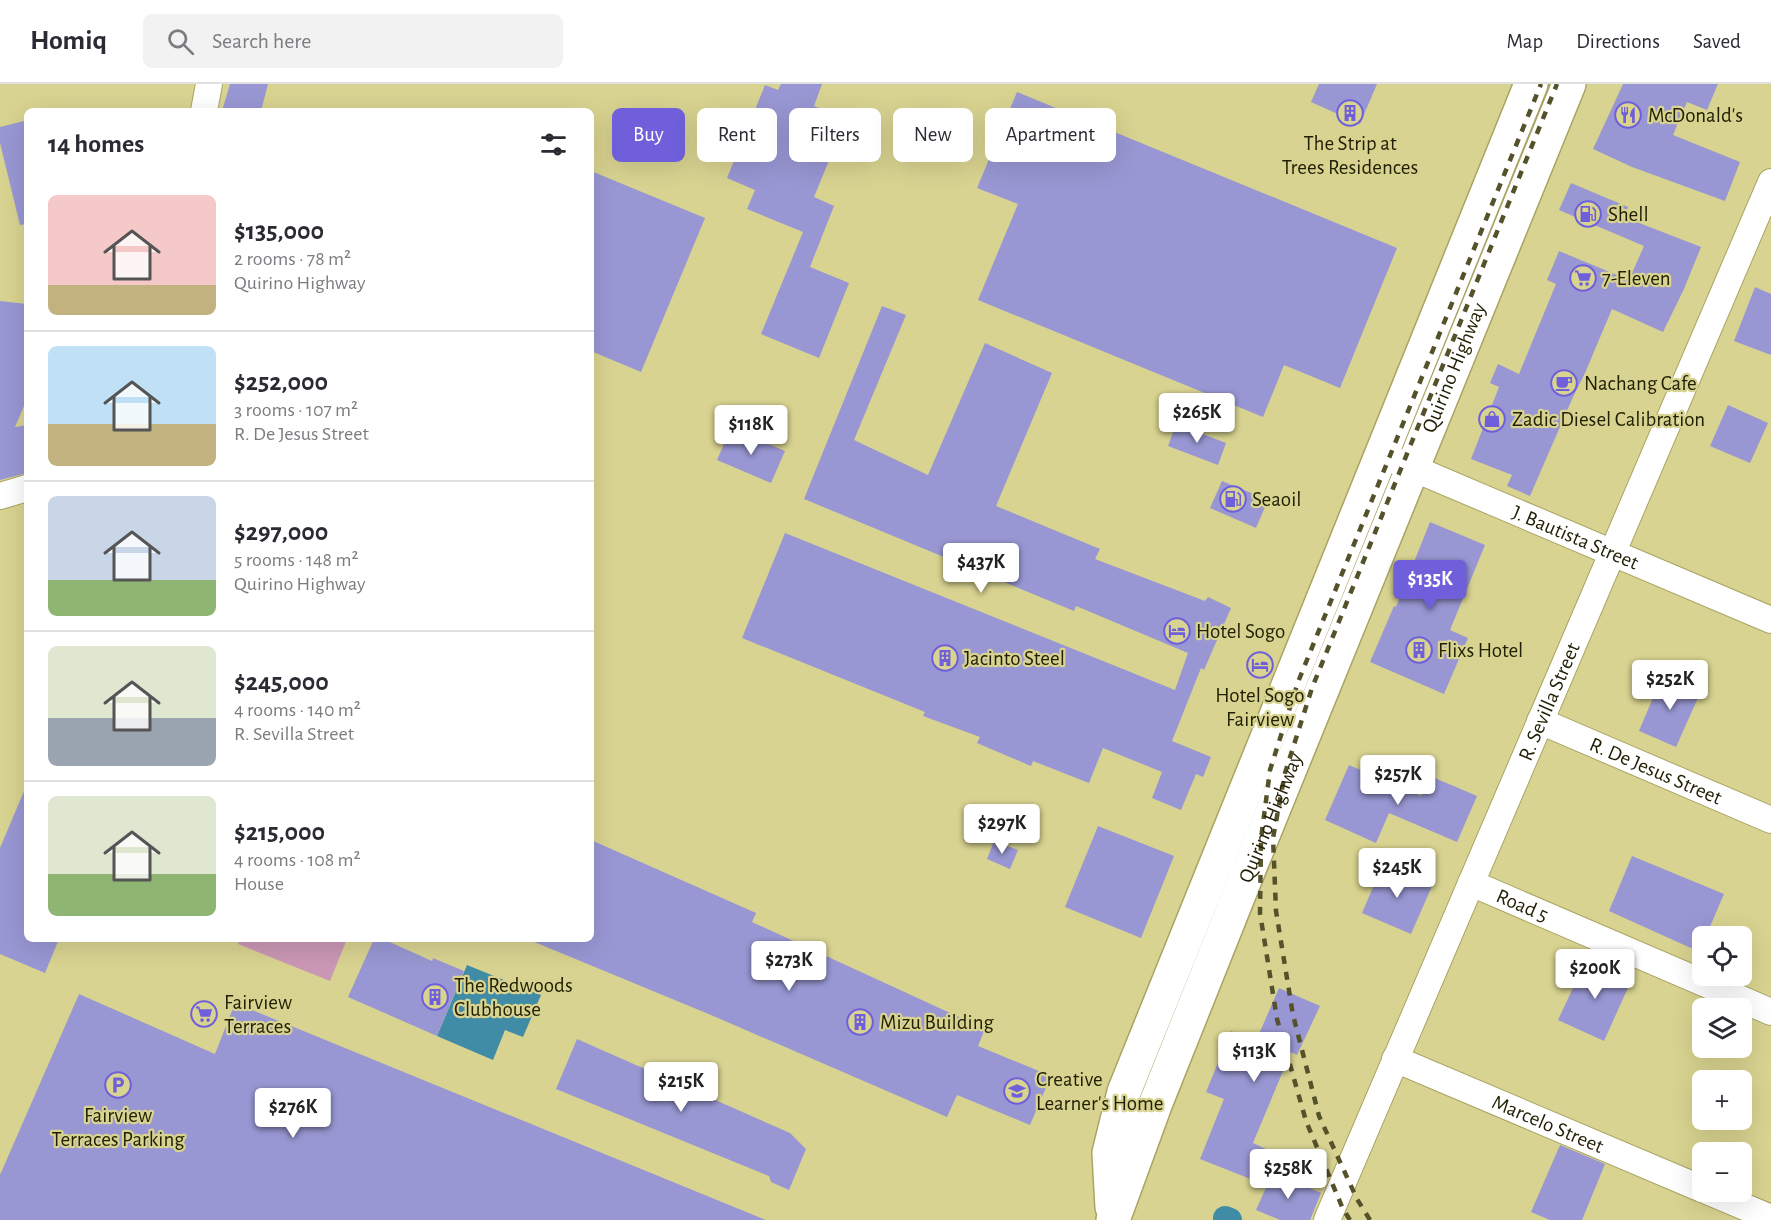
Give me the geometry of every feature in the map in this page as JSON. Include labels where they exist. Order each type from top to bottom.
[{"type":"main road","name":"Quirino Highway","points":[[1112,1220],[1109,1153],[1124,1092],[1531,84]]},
{"type":"main road","name":"Quirino Highway","points":[[1112,1220],[1193,1007],[1569,84]]},
{"type":"street","points":[[205,108],[209,84]]},
{"type":"street","name":"R. Sevilla Street","points":[[1327,1220],[1771,182]]},
{"type":"street","name":"J. Bautista Street","points":[[1381,455],[1771,620]]},
{"type":"street","points":[[0,496],[24,489]]},
{"type":"street","name":"R. De Jesus Street","points":[[1540,721],[1771,820]]},
{"type":"street","name":"Road 5","points":[[1471,883],[1771,1012]]},
{"type":"street","name":"Marcelo Street","points":[[1395,1059],[1692,1185]]},
{"type":"street","points":[[1733,1202],[1771,1218]]},
{"type":"shaded area","points":[[239,942],[346,942],[330,981],[238,944]]},
{"type":"water","points":[[467,965],[541,995],[523,1037],[505,1030],[493,1060],[437,1036]]},
{"type":"building","points":[[230,84],[268,84],[262,108],[223,108]]},
{"type":"building","points":[[781,84],[822,84],[814,106],[819,108],[789,108],[789,162],[828,162],[814,197],[834,206],[810,267],[849,283],[819,358],[761,334],[803,232],[747,209],[755,190],[727,178],[734,162],[777,162],[777,108],[756,108],[765,85],[778,90]]},
{"type":"building","name":"The Strip at Trees Residences","points":[[1319,84],[1377,84],[1360,124],[1311,102]]},
{"type":"building","points":[[1623,84],[1718,84],[1707,110],[1687,102],[1673,135],[1740,162],[1725,201],[1632,167],[1593,149]]},
{"type":"building","points":[[1017,92],[1056,108],[1010,108]]},
{"type":"building","points":[[24,121],[24,224],[20,225],[0,143],[0,127]]},
{"type":"building","points":[[1116,133],[1397,248],[1340,388],[1284,365],[1263,417],[978,300],[1018,204],[977,188],[988,162],[1116,162]]},
{"type":"building","points":[[594,172],[705,218],[641,372],[594,352]]},
{"type":"building","points":[[1571,183],[1628,207],[1624,217],[1701,247],[1663,332],[1612,309],[1530,496],[1507,486],[1512,475],[1471,459],[1499,387],[1490,383],[1498,364],[1519,374],[1556,284],[1547,280],[1559,251],[1629,280],[1644,246],[1559,210]]},
{"type":"building","points":[[1755,287],[1771,294],[1771,355],[1734,341]]},
{"type":"building","points":[[0,301],[24,304],[24,406],[15,427],[24,426],[24,474],[0,480]]},
{"type":"building","points":[[882,306],[906,315],[854,440],[928,475],[985,343],[1052,373],[996,506],[1100,549],[1095,559],[1205,601],[1208,597],[1231,608],[1204,670],[1201,668],[1172,741],[1211,757],[1203,777],[1196,774],[1181,810],[1152,798],[1162,772],[1103,748],[1089,783],[1033,761],[1031,766],[977,743],[980,737],[923,716],[925,712],[742,638],[785,533],[1175,690],[1188,653],[1076,606],[1074,611],[804,499]]},
{"type":"building","points":[[1728,405],[1768,423],[1750,463],[1710,446]]},
{"type":"building","points":[[1176,424],[1226,443],[1218,465],[1168,446]]},
{"type":"building","points":[[731,428],[785,451],[771,483],[717,460]]},
{"type":"building","points":[[1222,481],[1268,500],[1256,528],[1210,508]]},
{"type":"building","points":[[1430,522],[1485,545],[1450,630],[1468,638],[1444,694],[1370,662],[1394,606],[1396,607]]},
{"type":"building","points":[[1663,674],[1701,691],[1676,747],[1639,731]]},
{"type":"building","points":[[1349,765],[1421,796],[1430,776],[1477,796],[1457,842],[1389,813],[1376,843],[1325,820]]},
{"type":"building","points":[[24,791],[24,942],[58,942],[45,973],[0,954],[0,848]]},
{"type":"building","points":[[1098,826],[1174,856],[1141,938],[1065,907]]},
{"type":"building","points":[[594,841],[756,913],[752,922],[985,1029],[978,1046],[1051,1076],[1030,1125],[957,1095],[947,1117],[534,942],[594,942]]},
{"type":"building","points":[[994,841],[1018,850],[1010,869],[987,859]]},
{"type":"building","points":[[1632,856],[1724,894],[1710,926],[1692,926],[1692,949],[1609,911]]},
{"type":"building","points":[[1383,864],[1432,886],[1411,934],[1362,913]]},
{"type":"building","points":[[373,942],[390,942],[432,961],[433,958],[464,971],[437,1036],[348,997]]},
{"type":"building","points":[[1587,958],[1631,981],[1604,1041],[1558,1020]]},
{"type":"building","points":[[1279,988],[1320,1006],[1297,1055],[1291,1052],[1253,1143],[1266,1149],[1253,1180],[1200,1159],[1224,1099],[1206,1092],[1231,1031],[1256,1041]]},
{"type":"building","name":"Fairview Terraces","points":[[79,994],[215,1054],[235,1003],[766,1220],[0,1220],[0,1175]]},
{"type":"building","points":[[577,1039],[790,1133],[806,1149],[789,1190],[771,1182],[769,1176],[556,1089]]},
{"type":"building","points":[[1560,1145],[1605,1164],[1582,1220],[1550,1220],[1531,1212]]},
{"type":"building","points":[[1273,1172],[1321,1193],[1310,1220],[1280,1220],[1256,1210]]},
{"type":"waterway","points":[[1225,1218],[1230,1220]]},
{"type":"railway","points":[[1350,1220],[1343,1209],[1306,1121],[1277,1019],[1260,913],[1261,839],[1270,770],[1298,682],[1541,84]]},
{"type":"railway","points":[[1370,1220],[1357,1199],[1319,1116],[1293,1015],[1276,911],[1273,838],[1285,773],[1312,688],[1557,84]]},
{"type":"place","name":"The Strip at Trees Residences","points":[[1350,113]]},
{"type":"place","name":"McDonald's","points":[[1628,115]]},
{"type":"place","name":"Shell","points":[[1588,214]]},
{"type":"place","name":"7-Eleven","points":[[1583,278]]},
{"type":"place","name":"Nachang Cafe","points":[[1564,383]]},
{"type":"place","name":"Zadic Diesel Calibration","points":[[1492,419]]},
{"type":"place","name":"Seaoil","points":[[1233,499]]},
{"type":"place","name":"Hotel Sogo","points":[[1177,631]]},
{"type":"place","name":"Flixs Hotel","points":[[1419,650]]},
{"type":"place","name":"Jacinto Steel","points":[[945,658]]},
{"type":"place","name":"Hotel Sogo Fairview","points":[[1260,665]]},
{"type":"place","name":"The Redwoods Clubhouse","points":[[435,997]]},
{"type":"place","name":"Fairview Terraces","points":[[204,1014]]},
{"type":"place","name":"Mizu Building","points":[[860,1022]]},
{"type":"place","name":"Fairview Terraces Parking","points":[[118,1085]]},
{"type":"place","name":"Creative Learner's Home","points":[[1017,1091]]}]
